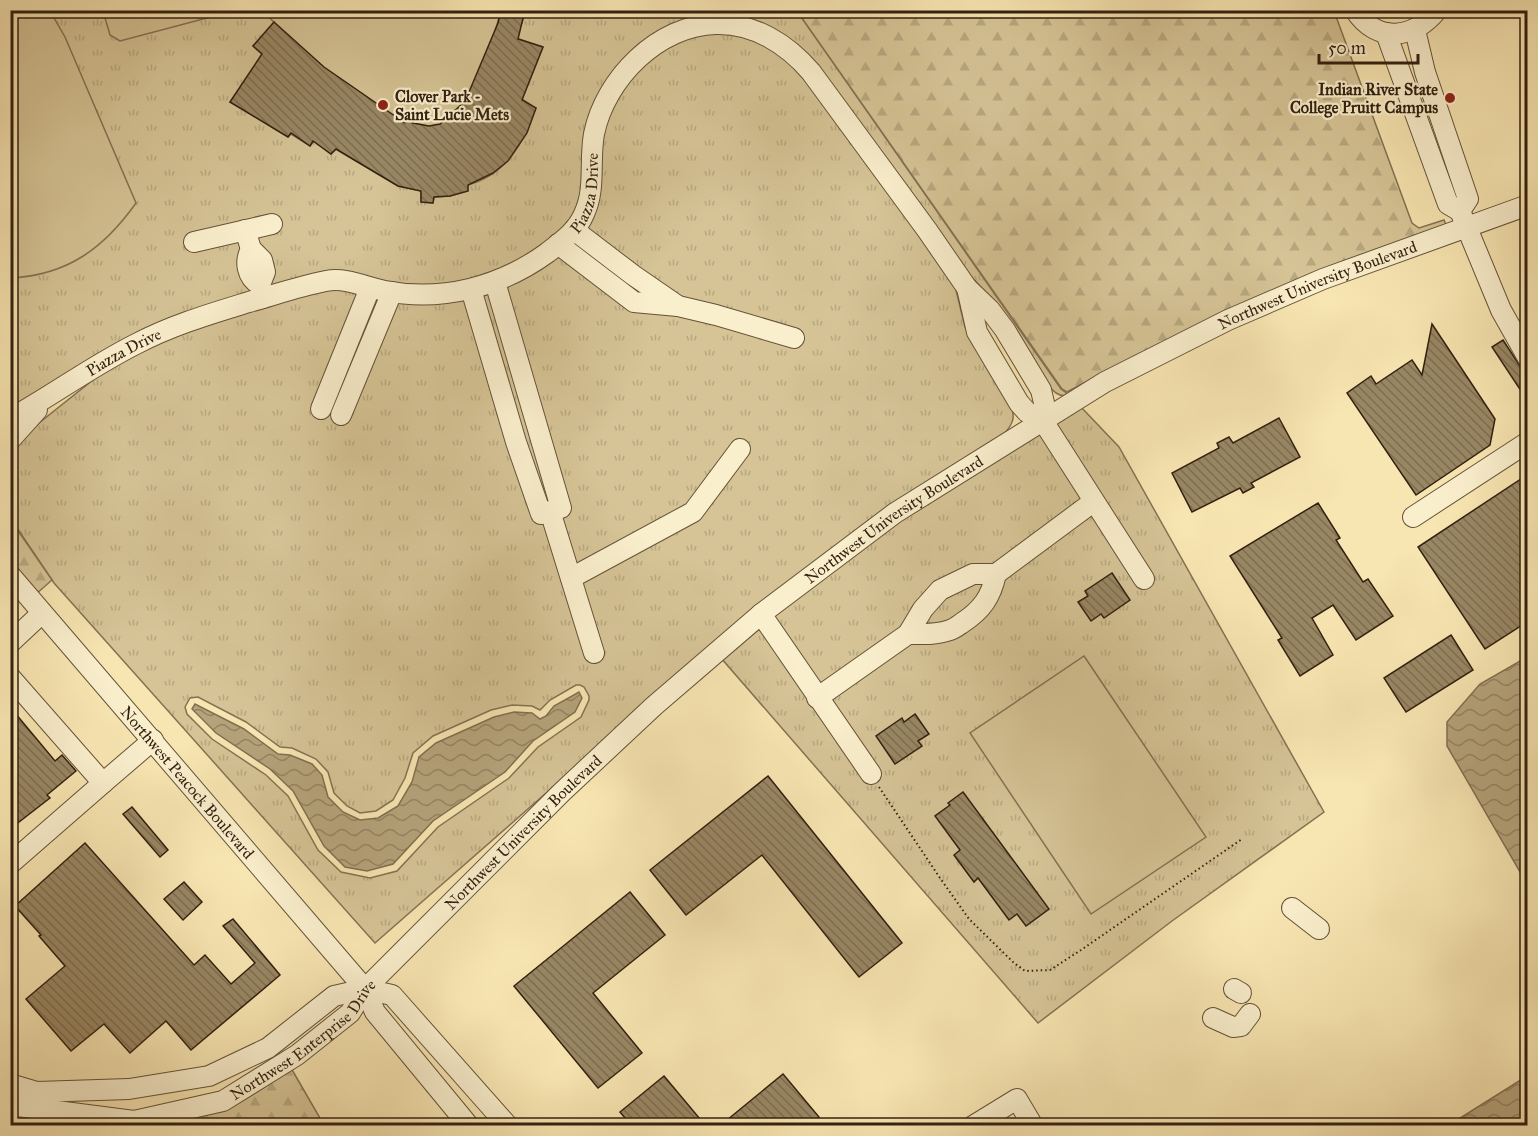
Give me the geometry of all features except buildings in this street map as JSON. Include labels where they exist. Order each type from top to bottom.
[{"type":"street","points":[[1355,10],[1361,19],[1372,28],[1386,33],[1401,34],[1415,30],[1428,22],[1437,10]]},
{"type":"street","name":"Piazza Drive","points":[[10,419],[46,399],[106,360],[161,331],[262,292],[330,280],[344,280],[392,292],[430,294],[471,289],[495,282],[522,269],[558,244],[574,230],[584,216],[591,185],[592,146],[597,123],[622,77],[645,53],[671,35],[698,25],[726,24],[750,29],[772,39],[792,52],[805,65],[967,288],[974,323],[988,352],[1019,404],[1027,412],[1043,421]]},
{"type":"street","points":[[1415,30],[1425,72],[1468,197],[1463,218]]},
{"type":"street","points":[[1386,33],[1448,204],[1463,218],[1501,310],[1527,358]]},
{"type":"street","name":"Northwest University Boulevard","points":[[365,989],[562,792],[654,706],[761,614],[895,513],[1105,382],[1228,320],[1463,218],[1527,205]]},
{"type":"street","points":[[194,242],[272,224]]},
{"type":"street","points":[[245,230],[251,249],[262,260],[264,277],[262,292]]},
{"type":"street","points":[[574,230],[678,306]]},
{"type":"street","points":[[558,244],[634,302],[678,306],[794,338]]},
{"type":"street","points":[[495,282],[551,511],[594,652]]},
{"type":"street","points":[[321,409],[370,288]]},
{"type":"street","points":[[471,289],[516,442],[551,511]]},
{"type":"street","points":[[340,416],[392,292]]},
{"type":"street","name":"Piazza Drive","points":[[10,440],[46,399]]},
{"type":"street","points":[[1043,421],[1144,579]]},
{"type":"street","points":[[1413,517],[1527,442]]},
{"type":"street","points":[[571,578],[693,512],[740,449]]},
{"type":"street","points":[[817,698],[908,634],[923,609],[940,590],[973,574],[996,574],[1094,502]]},
{"type":"street","points":[[908,634],[951,630],[974,615],[985,605],[996,574]]},
{"type":"street","name":"Northwest Peacock Boulevard","points":[[10,575],[365,989],[378,1015],[469,1125]]},
{"type":"street","points":[[10,643],[42,613]]},
{"type":"street","points":[[761,614],[871,774]]},
{"type":"street","points":[[13,683],[104,783]]},
{"type":"street","points":[[10,864],[153,740]]},
{"type":"street","points":[[1292,908],[1319,929]]},
{"type":"street","points":[[365,989],[392,995],[508,1125]]},
{"type":"street","name":"Northwest Enterprise Drive","points":[[10,1084],[37,1092],[129,1089],[208,1076],[268,1048],[334,996],[365,989]]},
{"type":"street","name":"Northwest Enterprise Drive","points":[[10,1104],[134,1123],[223,1101],[297,1055],[350,1013],[365,989]]},
{"type":"street","points":[[1213,1018],[1233,1027],[1241,1026],[1250,1014]]},
{"type":"street","points":[[973,1125],[1017,1099],[1034,1125]]},
{"type":"path","points":[[871,774],[969,919],[1013,962],[1025,970],[1050,970],[1242,839]]},
{"type":"green space","points":[[10,11],[797,11],[1061,389],[1069,395],[1059,395],[1047,384],[993,300],[967,272],[826,81],[728,17],[622,64],[572,220],[542,248],[488,276],[435,286],[390,283],[340,272],[114,346],[11,407]]},
{"type":"green space","points":[[50,11],[65,37],[136,203],[111,233],[83,256],[50,271],[11,278],[10,13]]},
{"type":"green space","points":[[103,11],[221,11],[222,14],[120,41],[110,35]]},
{"type":"green space","name":"Clover Park - Saint Lucie Mets","points":[[262,11],[525,11],[522,23],[499,18],[495,31],[543,47],[522,99],[536,108],[526,133],[512,156],[503,165],[493,174],[468,185],[468,191],[434,197],[433,203],[421,202],[421,191],[398,186],[336,149],[331,154],[314,141],[310,146],[291,134],[288,137],[230,102],[262,54],[253,46],[274,22]]},
{"type":"green space","points":[[797,11],[1334,11],[1412,223],[1419,228],[1444,220],[1446,225],[1137,355],[1067,392],[1062,389]]},
{"type":"green space","points":[[709,33],[736,35],[757,42],[777,53],[798,69],[950,276],[956,290],[965,327],[1011,406],[1012,421],[1004,434],[602,744],[375,943],[54,583],[11,519],[11,452],[39,423],[103,372],[147,348],[196,327],[329,288],[509,285],[599,193],[605,128],[609,114],[624,88],[656,55],[685,39]],"holes":[[[580,685],[584,687],[589,696],[581,717],[538,747],[509,778],[438,827],[397,871],[370,878],[341,872],[318,850],[288,796],[266,775],[212,739],[187,714],[185,707],[190,698],[198,697],[246,722],[280,747],[292,748],[316,759],[328,772],[334,793],[347,806],[360,813],[376,811],[393,800],[405,778],[413,753],[433,736],[491,710],[512,705],[532,706],[540,710],[550,700]]]},
{"type":"green space","points":[[1080,406],[1119,447],[1324,812],[1172,921],[1038,1023],[721,658],[766,620],[901,518]]},
{"type":"green space","points":[[10,519],[52,580],[35,595],[11,564]]},
{"type":"green space","points":[[1084,656],[1206,837],[1091,914],[970,733]]},
{"type":"green space","points":[[291,1068],[324,1125],[147,1126]]},
{"type":"green space","points":[[10,1112],[117,1125],[11,1125]]},
{"type":"water","points":[[1527,657],[1527,884],[1447,746],[1447,722],[1480,684]]},
{"type":"water","points":[[579,692],[582,698],[575,712],[533,741],[505,772],[433,821],[393,864],[367,871],[345,867],[324,846],[293,791],[270,769],[216,733],[192,709],[195,704],[244,729],[278,754],[290,755],[312,764],[322,775],[328,797],[343,812],[360,820],[378,818],[398,806],[412,782],[419,757],[436,743],[494,717],[514,712],[532,713],[540,719],[546,716],[554,706]]},
{"type":"water","points":[[1527,1076],[1527,1125],[1449,1125]]},
{"type":"place","name":"Indian River State College Pruitt Campus","points":[[1450,98]]},
{"type":"place","name":"Clover Park - Saint Lucie Mets","points":[[383,105]]}]
